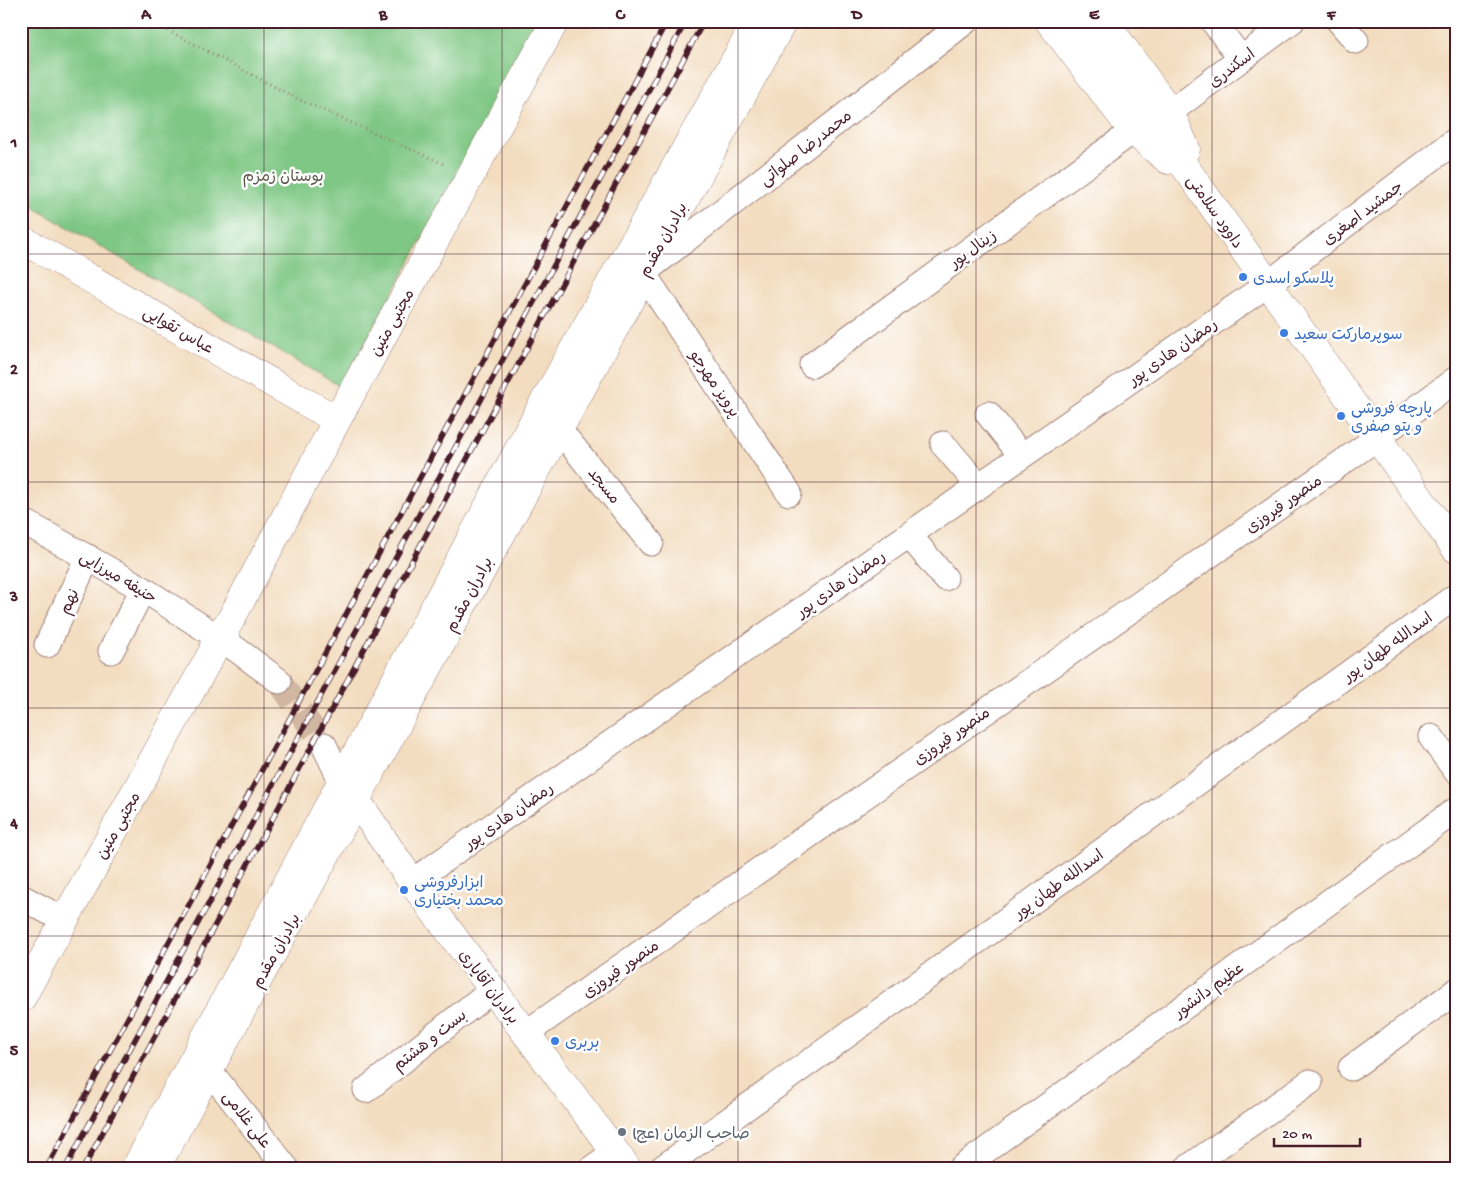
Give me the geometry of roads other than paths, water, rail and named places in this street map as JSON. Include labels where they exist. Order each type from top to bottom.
[{"type":"street","name":"مجتبی متین","points":[[21,999],[221,638],[337,420],[555,21]]},
{"type":"street","name":"برادران مقدم","points":[[155,1169],[209,1070],[539,411],[757,21]]},
{"type":"street","name":"برادران مقدم","points":[[134,1169],[558,428],[783,21]]},
{"type":"street","name":"محمدرضا صلواتی","points":[[643,274],[966,21]]},
{"type":"street","points":[[1049,21],[1132,131],[1205,195]]},
{"type":"street","name":"داوود سلامتی","points":[[1079,21],[1456,549]]},
{"type":"street","points":[[1104,21],[1170,112],[1205,195]]},
{"type":"street","points":[[1213,21],[1241,59]]},
{"type":"street","name":"اسکندری","points":[[1170,112],[1292,21]]},
{"type":"street","points":[[1339,21],[1356,41]]},
{"type":"street","name":"زینال پور","points":[[812,365],[1132,131]]},
{"type":"street","name":"جمشید اصغری","points":[[1268,284],[1456,140]]},
{"type":"street","name":"عباس تقوایی","points":[[21,239],[337,420]]},
{"type":"street","name":"پرویز مهرجو","points":[[643,274],[789,493]]},
{"type":"street","name":"رمضان هادی پور","points":[[412,882],[1268,284]]},
{"type":"street","name":"منصور فیروزی","points":[[526,1033],[1377,438],[1456,379]]},
{"type":"street","points":[[988,414],[1022,456]]},
{"type":"street","name":"مسجد","points":[[558,428],[652,543]]},
{"type":"street","points":[[943,444],[979,486]]},
{"type":"street","name":"حنیفه میرزایی","points":[[24,529],[88,557],[144,590],[221,638],[279,682]]},
{"type":"street","points":[[909,535],[945,578]]},
{"type":"street","name":"نهم","points":[[47,645],[88,557]]},
{"type":"street","points":[[110,651],[144,590]]},
{"type":"street","name":"اسدالله طهان پور","points":[[660,1169],[1456,596]]},
{"type":"street","points":[[1431,738],[1456,771]]},
{"type":"street","points":[[324,745],[350,791]]},
{"type":"street","name":"برادران آقایاری","points":[[350,791],[412,882],[621,1160]]},
{"type":"street","name":"عظیم دانشور","points":[[960,1169],[1456,810]]},
{"type":"street","points":[[21,897],[64,920]]},
{"type":"street","name":"بست و هشتم","points":[[366,1090],[493,989]]},
{"type":"street","points":[[1351,1068],[1456,991]]},
{"type":"street","name":"علی غلامی","points":[[209,1070],[287,1169]]},
{"type":"street","points":[[1186,1169],[1310,1082]]},
{"type":"street","points":[[591,1169],[621,1160]]},
{"type":"tunnel","points":[[279,681],[324,745]]},
{"type":"railway","points":[[46,1169],[667,21]]},
{"type":"railway","points":[[65,1169],[686,21]]},
{"type":"railway","points":[[83,1169],[704,21]]},
{"type":"place","name":"پلاسکو اسدی","points":[[1243,277]]},
{"type":"place","name":"سوپرمارکت سعید","points":[[1284,333]]},
{"type":"place","name":"پارچه فروشی و پتو صفری","points":[[1341,416]]},
{"type":"place","name":"ابزارفروشی محمد بختیاری","points":[[404,890]]},
{"type":"place","name":"بربری","points":[[555,1041]]},
{"type":"place","name":"صاحب الزمان (عج)","points":[[622,1132]]},
{"type":"park label","name":"بوستان زمزم","points":[[283,175]]}]
